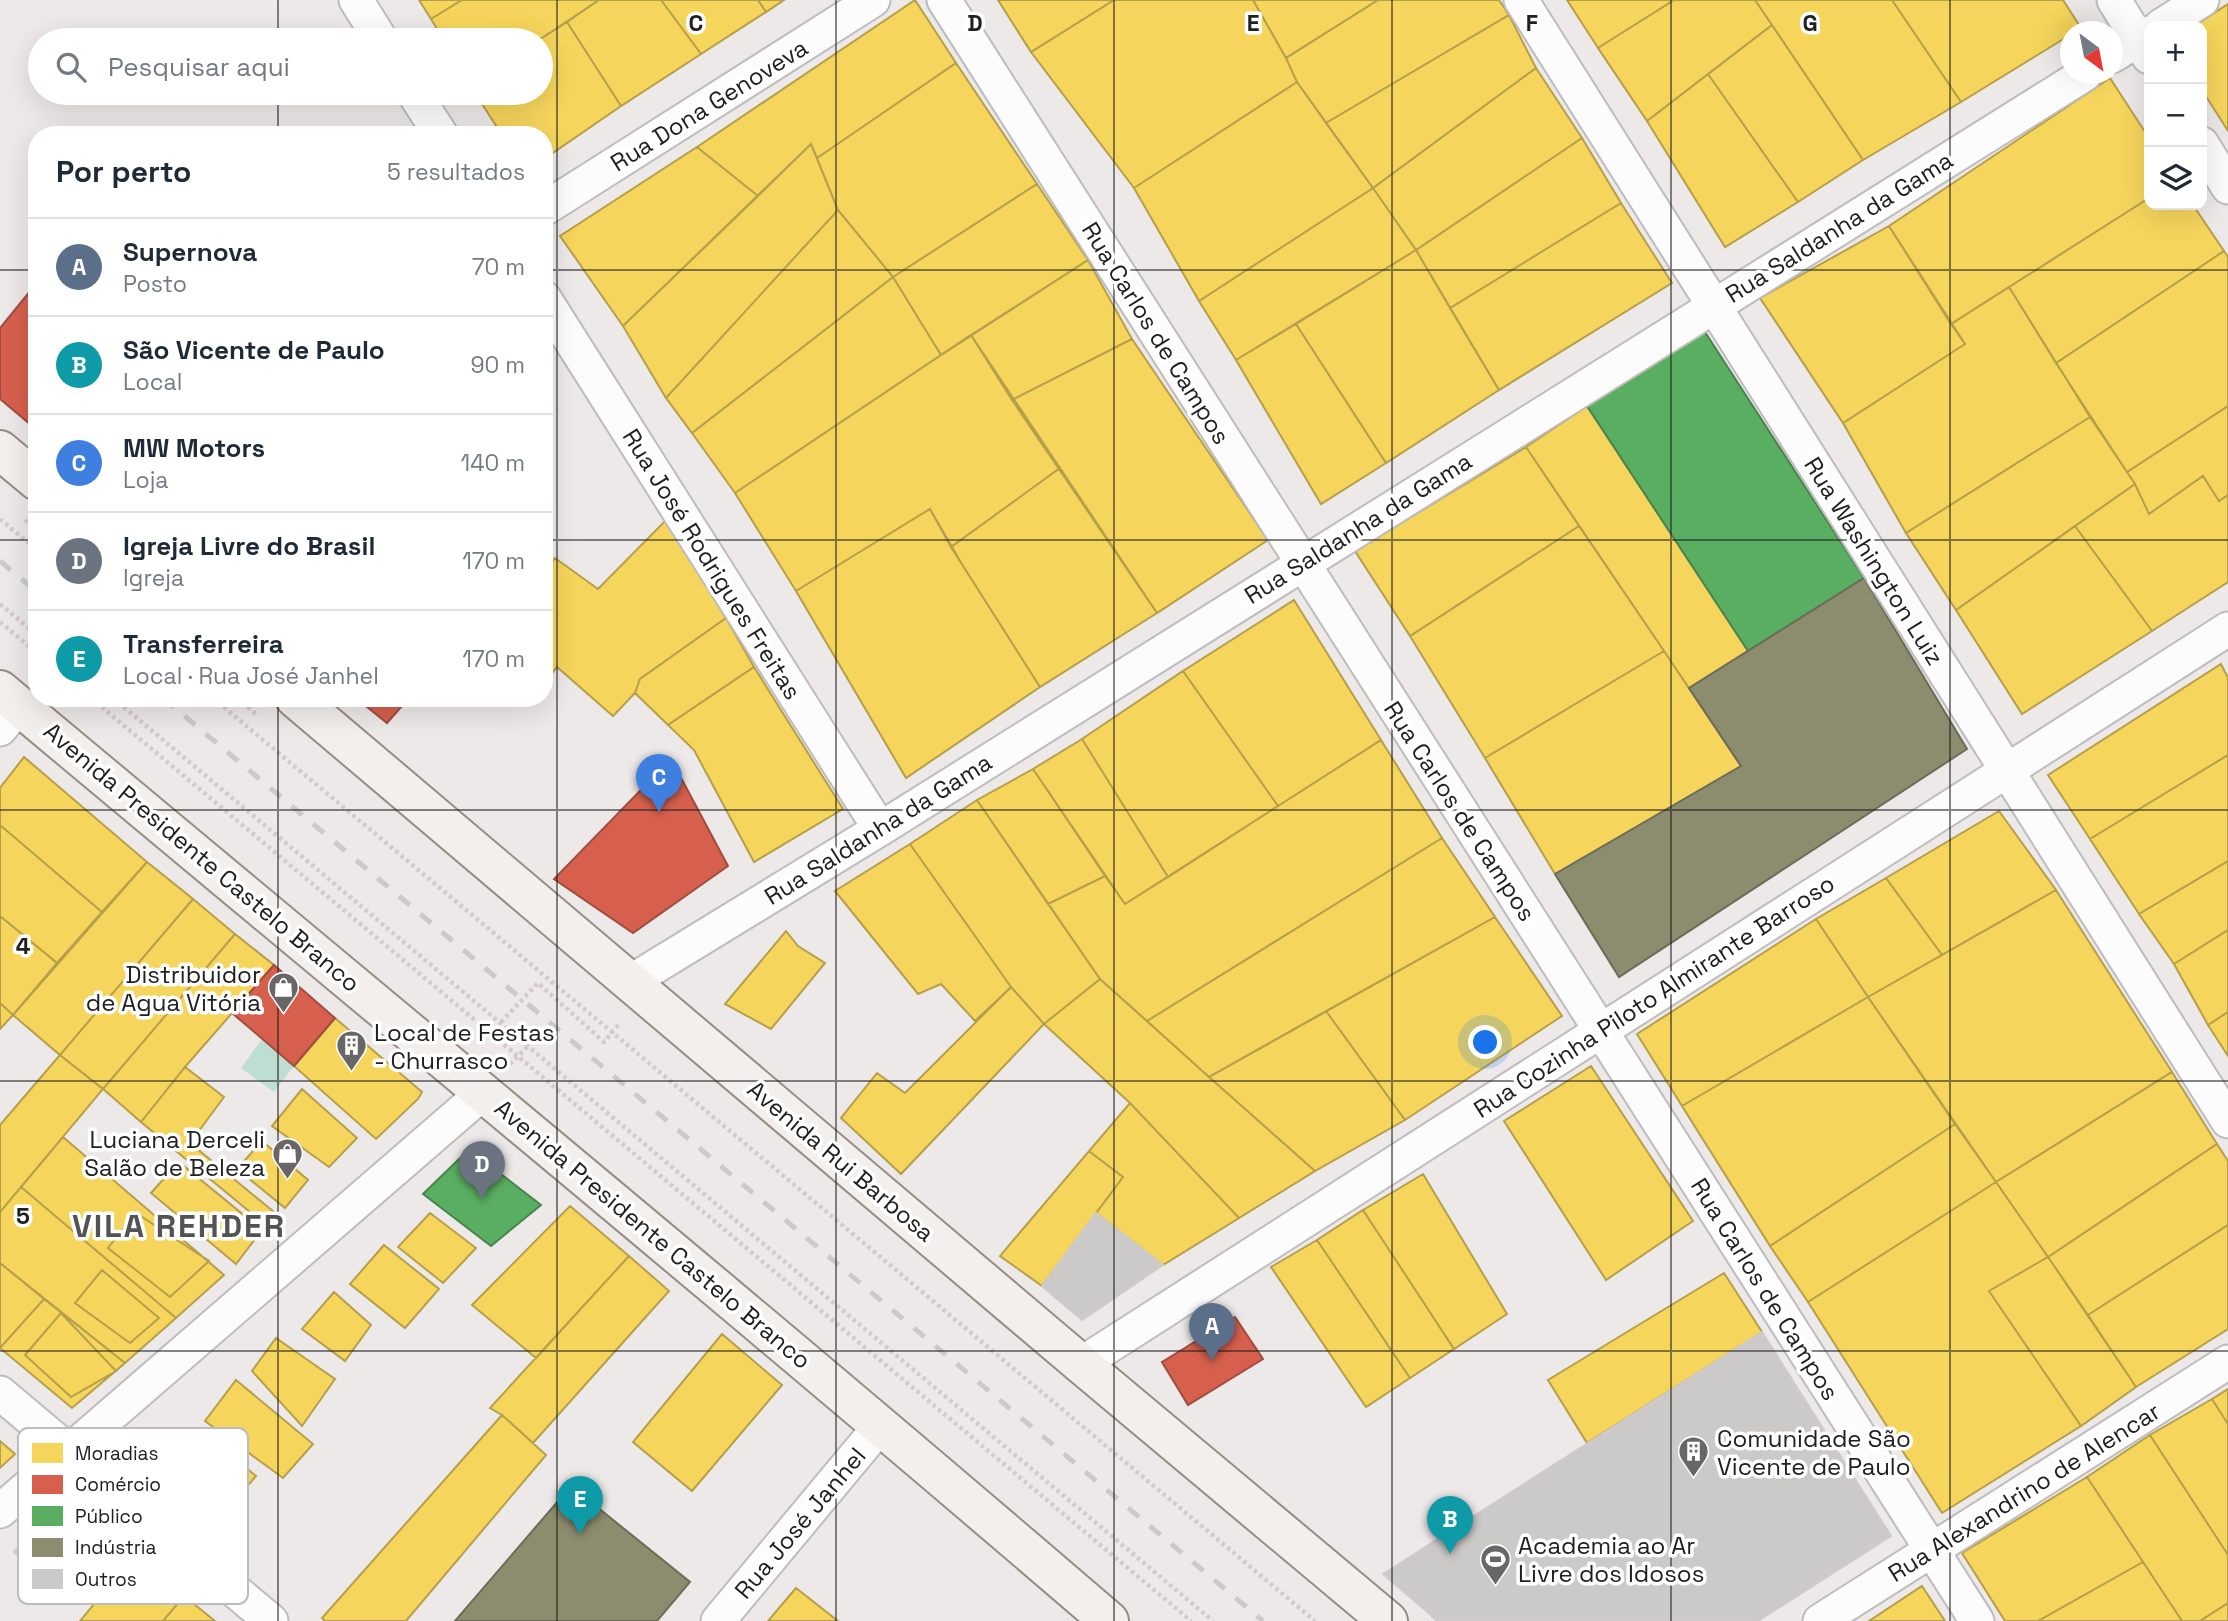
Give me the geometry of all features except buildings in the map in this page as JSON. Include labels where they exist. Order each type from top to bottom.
[{"type":"main road","points":[[0,450],[28,473]]},
{"type":"main road","name":"Avenida Rui Barbosa","points":[[306,707],[1388,1621]]},
{"type":"main road","name":"Avenida Presidente Castelo Branco","points":[[6,709],[484,1091],[1109,1621]]},
{"type":"street","points":[[356,0],[374,28]]},
{"type":"street","name":"Rua Dona Genoveva","points":[[553,203],[873,0]]},
{"type":"street","name":"Rua Carlos de Campos","points":[[944,0],[1977,1621]]},
{"type":"street","name":"Rua Washington Luiz","points":[[1521,0],[2228,1121]]},
{"type":"street","points":[[2114,0],[2142,43],[2202,0]]},
{"type":"street","name":"Rua Saldanha da Gama","points":[[637,988],[880,829],[2069,84]]},
{"type":"street","points":[[422,105],[435,126]]},
{"type":"street","points":[[2204,147],[2228,187]]},
{"type":"street","name":"Rua José Rodrigues Freitas","points":[[553,312],[880,829]]},
{"type":"street","name":"Rua Cozinha Piloto Almirante Barroso","points":[[1081,1364],[2228,629]]},
{"type":"street","points":[[98,1428],[484,1091]]},
{"type":"street","name":"Rua Alexandrino de Alencar","points":[[1820,1621],[2228,1362]]},
{"type":"street","points":[[0,1393],[42,1428]]},
{"type":"street","name":"Rua José Janhel","points":[[718,1621],[881,1425]]},
{"type":"street","points":[[0,1511],[18,1496]]},
{"type":"street","points":[[248,1602],[271,1621]]},
{"type":"path","points":[[0,519],[28,542]]},
{"type":"path","points":[[0,604],[28,627]]},
{"type":"path","points":[[0,622],[28,645]]},
{"type":"path","points":[[101,707],[1191,1621]]},
{"type":"path","points":[[124,707],[1213,1621]]},
{"type":"path","points":[[225,707],[1315,1621]]},
{"type":"path","points":[[484,1091],[529,1045],[500,1022],[538,983],[604,1042],[637,988]]},
{"type":"shaded area","points":[[262,1039],[294,1066],[274,1092],[241,1068]]},
{"type":"railway","points":[[0,561],[28,584]]},
{"type":"railway","points":[[174,707],[1263,1621]]},
{"type":"place","name":"MW Motors","points":[[659,812]]},
{"type":"place","name":"Distribuidor de Agua Vitória","points":[[284,1015]]},
{"type":"place","name":"Local de Festas - Churrasco","points":[[351,1073]]},
{"type":"place","name":"Luciana Derceli Salão de Beleza","points":[[288,1180]]},
{"type":"place","name":"Igreja Livre do Brasil","points":[[482,1199]]},
{"type":"place","name":"Supernova","points":[[1212,1361]]},
{"type":"place","name":"Comunidade São Vicente de Paulo","points":[[1694,1479]]},
{"type":"place","name":"Transferreira","points":[[580,1534]]},
{"type":"place","name":"São Vicente de Paulo","points":[[1450,1554]]},
{"type":"place","name":"Academia ao Ar Livre dos Idosos","points":[[1495,1586]]},
{"type":"district","name":"VILA REHDER","points":[[179,1226]]}]
